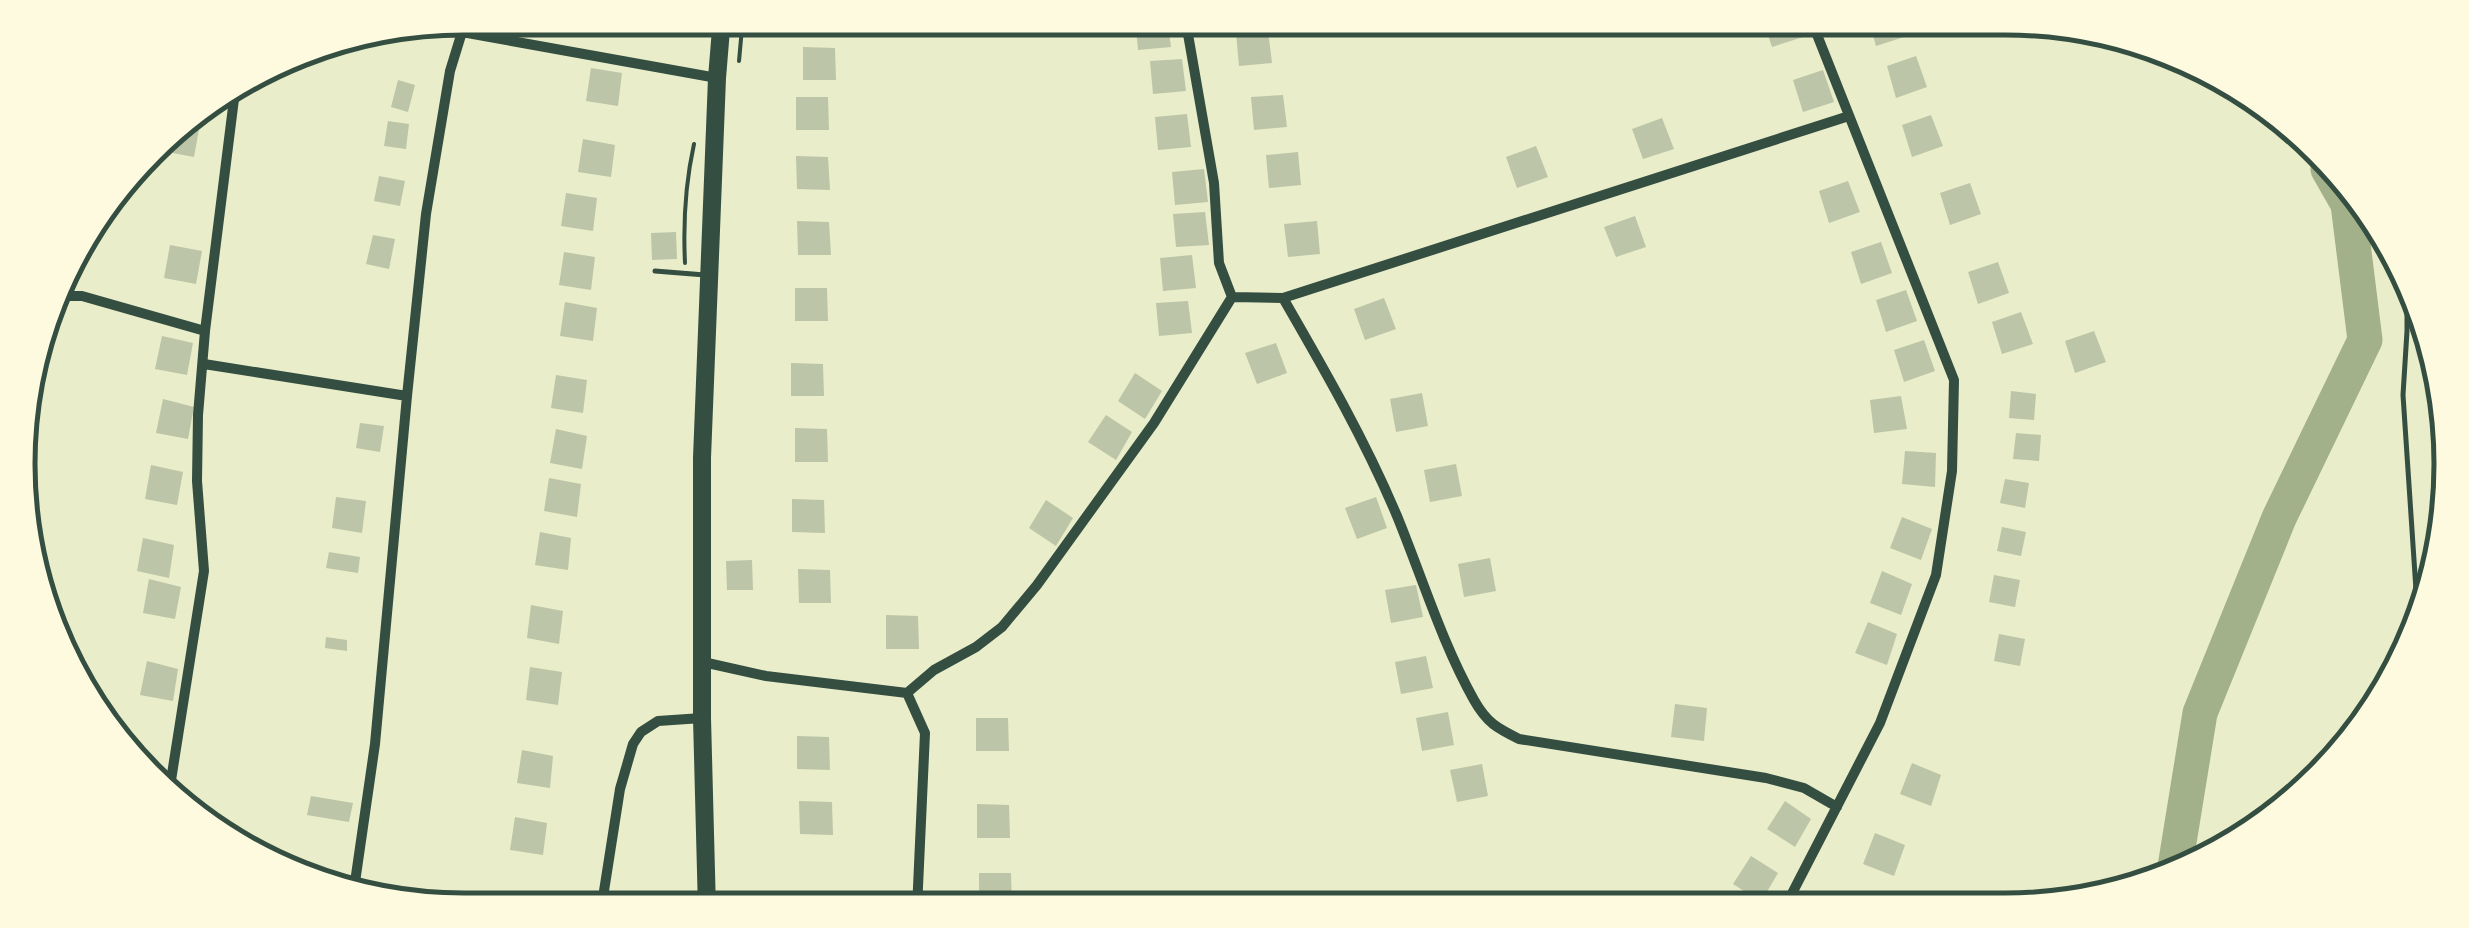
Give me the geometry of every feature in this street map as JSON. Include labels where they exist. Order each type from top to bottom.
[{"type":"main road","points":[[707,893],[702,458],[721,35]]},
{"type":"street","points":[[355,878],[374,744],[426,214],[450,71],[461,35]]},
{"type":"street","points":[[479,35],[717,78]]},
{"type":"street","points":[[1188,35],[1214,183],[1219,263],[1232,297]]},
{"type":"street","points":[[1792,893],[1880,723],[1936,575],[1952,470],[1954,380],[1817,35]]},
{"type":"street","points":[[171,777],[204,571],[197,480],[198,415],[233,102]]},
{"type":"street","points":[[1232,297],[1284,298],[1849,116]]},
{"type":"street","points":[[70,296],[82,296],[205,331]]},
{"type":"street","points":[[703,662],[766,676],[907,693],[934,670],[976,647],[1002,628],[1037,585],[1154,423],[1232,297]]},
{"type":"street","points":[[1284,298],[1334,384],[1395,512],[1475,702],[1492,726],[1519,739],[1766,778],[1804,788],[1837,807]]},
{"type":"street","points":[[204,364],[406,396]]},
{"type":"street","points":[[907,693],[925,733],[918,893]]},
{"type":"street","points":[[604,893],[620,789],[632,744],[658,720],[702,718]]},
{"type":"lane","points":[[655,271],[708,275]]},
{"type":"lane","points":[[2407,315],[2402,395],[2416,586]]},
{"type":"path","points":[[686,273],[683,221],[694,143]]},
{"type":"building","points":[[1137,35],[1169,35],[1171,47],[1138,50]]},
{"type":"building","points":[[1236,35],[1269,35],[1272,63],[1239,66]]},
{"type":"building","points":[[1768,35],[1802,35],[1803,37],[1772,47]]},
{"type":"building","points":[[1873,35],[1907,35],[1907,36],[1876,46]]},
{"type":"building","points":[[803,47],[835,48],[836,80],[803,80]]},
{"type":"building","points":[[1916,56],[1927,87],[1896,98],[1887,66]]},
{"type":"building","points":[[1182,59],[1186,91],[1153,94],[1150,61]]},
{"type":"building","points":[[591,68],[622,73],[618,106],[586,101]]},
{"type":"building","points":[[1823,70],[1834,102],[1803,112],[1793,80]]},
{"type":"building","points":[[398,80],[415,85],[408,112],[391,107]]},
{"type":"building","points":[[1283,95],[1287,127],[1254,130],[1251,97]]},
{"type":"building","points":[[796,97],[828,97],[829,130],[796,130]]},
{"type":"building","points":[[1187,114],[1191,147],[1158,150],[1155,117]]},
{"type":"building","points":[[1931,115],[1943,146],[1912,157],[1902,125]]},
{"type":"building","points":[[1662,118],[1674,149],[1643,159],[1632,129]]},
{"type":"building","points":[[388,121],[409,124],[406,149],[384,146]]},
{"type":"building","points":[[200,127],[194,157],[170,152]]},
{"type":"building","points":[[583,139],[615,145],[611,177],[578,172]]},
{"type":"building","points":[[1536,146],[1548,177],[1517,188],[1506,157]]},
{"type":"building","points":[[1298,152],[1301,185],[1269,188],[1266,155]]},
{"type":"building","points":[[796,156],[828,157],[830,190],[797,189]]},
{"type":"building","points":[[1204,169],[1208,202],[1175,205],[1172,172]]},
{"type":"building","points":[[379,176],[405,181],[400,206],[374,201]]},
{"type":"building","points":[[1848,181],[1860,212],[1829,223],[1819,191]]},
{"type":"building","points":[[1970,183],[1981,214],[1950,225],[1940,193]]},
{"type":"building","points":[[566,193],[597,198],[593,231],[561,226]]},
{"type":"building","points":[[1205,212],[1209,245],[1176,247],[1173,214]]},
{"type":"building","points":[[1635,216],[1646,247],[1616,257],[1604,227]]},
{"type":"building","points":[[797,221],[829,222],[831,255],[798,255]]},
{"type":"building","points":[[1317,221],[1320,254],[1288,257],[1284,224]]},
{"type":"building","points":[[676,232],[677,259],[652,260],[651,233]]},
{"type":"building","points":[[373,235],[395,239],[389,269],[366,264]]},
{"type":"building","points":[[1881,242],[1892,273],[1861,284],[1851,252]]},
{"type":"building","points":[[170,245],[202,251],[196,284],[164,278]]},
{"type":"building","points":[[564,252],[595,257],[591,290],[559,285]]},
{"type":"building","points":[[1192,255],[1196,288],[1163,291],[1160,258]]},
{"type":"building","points":[[1998,262],[2009,293],[1978,304],[1968,272]]},
{"type":"building","points":[[795,288],[827,288],[828,321],[795,321]]},
{"type":"building","points":[[1906,290],[1917,321],[1886,332],[1876,300]]},
{"type":"building","points":[[1384,298],[1396,329],[1365,340],[1354,309]]},
{"type":"building","points":[[1188,301],[1192,333],[1159,336],[1156,303]]},
{"type":"building","points":[[565,302],[597,308],[593,341],[560,336]]},
{"type":"building","points":[[2021,312],[2033,344],[2002,354],[1992,322]]},
{"type":"building","points":[[2094,331],[2106,362],[2075,373],[2065,341]]},
{"type":"building","points":[[162,336],[193,343],[187,375],[155,369]]},
{"type":"building","points":[[1924,340],[1935,371],[1904,382],[1894,350]]},
{"type":"building","points":[[1276,343],[1287,373],[1257,384],[1245,353]]},
{"type":"building","points":[[791,363],[823,364],[824,396],[791,396]]},
{"type":"building","points":[[1135,373],[1162,391],[1145,419],[1118,401]]},
{"type":"building","points":[[556,375],[587,380],[583,413],[551,408]]},
{"type":"building","points":[[2011,391],[2036,394],[2034,420],[2009,418]]},
{"type":"building","points":[[1422,393],[1428,426],[1396,432],[1390,399]]},
{"type":"building","points":[[1901,396],[1907,429],[1874,433],[1870,400]]},
{"type":"building","points":[[163,399],[194,407],[188,439],[156,433]]},
{"type":"building","points":[[1106,415],[1132,432],[1116,460],[1088,442]]},
{"type":"building","points":[[360,423],[384,426],[380,452],[356,448]]},
{"type":"building","points":[[795,428],[827,429],[828,462],[795,462]]},
{"type":"building","points":[[556,429],[587,436],[582,469],[550,463]]},
{"type":"building","points":[[2016,433],[2041,435],[2039,461],[2013,459]]},
{"type":"building","points":[[1905,451],[1936,453],[1935,487],[1902,484]]},
{"type":"building","points":[[1456,464],[1462,496],[1430,502],[1424,470]]},
{"type":"building","points":[[151,465],[183,472],[177,505],[145,499]]},
{"type":"building","points":[[549,478],[581,484],[577,517],[544,511]]},
{"type":"building","points":[[2005,479],[2029,483],[2025,508],[2000,503]]},
{"type":"building","points":[[336,497],[366,501],[362,533],[332,528]]},
{"type":"building","points":[[1376,497],[1387,528],[1357,539],[1345,508]]},
{"type":"building","points":[[792,499],[824,500],[825,533],[792,532]]},
{"type":"building","points":[[1046,500],[1073,518],[1056,546],[1029,528]]},
{"type":"building","points":[[1902,517],[1932,529],[1921,560],[1890,548]]},
{"type":"building","points":[[2002,527],[2026,532],[2021,556],[1997,551]]},
{"type":"building","points":[[540,532],[571,538],[568,570],[535,565]]},
{"type":"building","points":[[143,538],[174,545],[169,578],[137,571]]},
{"type":"building","points":[[329,552],[360,557],[358,573],[326,568]]},
{"type":"building","points":[[1490,558],[1496,591],[1464,597],[1458,564]]},
{"type":"building","points":[[752,560],[753,590],[727,590],[726,561]]},
{"type":"building","points":[[798,569],[830,570],[831,603],[799,603]]},
{"type":"building","points":[[1882,571],[1912,584],[1901,615],[1870,603]]},
{"type":"building","points":[[1994,575],[2020,580],[2015,607],[1989,602]]},
{"type":"building","points":[[149,579],[181,587],[175,619],[143,613]]},
{"type":"building","points":[[1416,585],[1423,617],[1391,623],[1385,590]]},
{"type":"building","points":[[531,605],[563,611],[559,644],[527,638]]},
{"type":"building","points":[[886,615],[918,616],[919,649],[886,649]]},
{"type":"building","points":[[1868,622],[1897,634],[1887,665],[1855,653]]},
{"type":"building","points":[[1999,634],[2025,639],[2020,666],[1994,661]]},
{"type":"building","points":[[326,637],[347,640],[347,651],[325,648]]},
{"type":"building","points":[[1426,656],[1433,688],[1401,694],[1395,662]]},
{"type":"building","points":[[147,661],[178,669],[173,701],[140,695]]},
{"type":"building","points":[[530,667],[562,672],[558,705],[526,700]]},
{"type":"building","points":[[1675,704],[1707,708],[1704,741],[1671,737]]},
{"type":"building","points":[[1448,712],[1454,745],[1422,751],[1416,718]]},
{"type":"building","points":[[976,718],[1008,718],[1009,751],[976,751]]},
{"type":"building","points":[[797,736],[829,737],[830,770],[797,769]]},
{"type":"building","points":[[522,750],[553,756],[550,788],[517,783]]},
{"type":"building","points":[[1912,763],[1941,775],[1931,806],[1900,794]]},
{"type":"building","points":[[1482,764],[1488,796],[1457,802],[1450,770]]},
{"type":"building","points":[[311,796],[353,803],[349,822],[307,815]]},
{"type":"building","points":[[799,801],[832,802],[833,835],[800,834]]},
{"type":"building","points":[[1785,801],[1811,819],[1795,847],[1767,829]]},
{"type":"building","points":[[977,804],[1009,805],[1010,838],[977,838]]},
{"type":"building","points":[[515,817],[547,823],[543,855],[510,850]]},
{"type":"building","points":[[1875,833],[1905,845],[1894,876],[1863,864]]},
{"type":"building","points":[[1751,856],[1778,873],[1766,893],[1747,893],[1733,884]]},
{"type":"building","points":[[979,873],[1011,873],[1012,893],[979,893]]},
{"type":"building","points":[[794,891],[826,893],[794,893]]},
{"type":"waterway","points":[[2177,857],[2200,713],[2279,518],[2365,340],[2348,208]]}]
